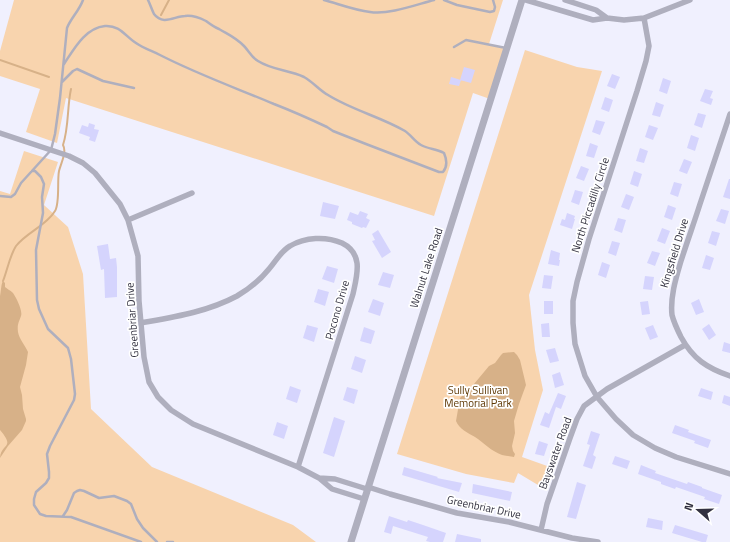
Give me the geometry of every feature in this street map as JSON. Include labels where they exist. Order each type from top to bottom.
[{"type":"street","name":"Walnut Lake Road","points":[[351,542],[522,0]]},
{"type":"street","points":[[526,0],[593,20],[607,18],[624,20],[644,18],[690,0]]},
{"type":"street","points":[[567,13],[568,1],[596,10],[607,18]]},
{"type":"street","name":"North Piccadilly Circle","points":[[644,18],[648,46],[646,61],[638,91],[587,246],[573,300],[575,344],[585,376],[597,397],[616,419],[633,435],[655,448],[676,457],[730,474]]},
{"type":"street","name":"Kingsfield Drive","points":[[730,114],[688,239],[672,296],[672,315],[685,345],[695,357],[703,363],[730,376]]},
{"type":"street","name":"Greenbriar Drive","points":[[0,133],[69,156],[83,163],[95,173],[120,204],[128,220],[138,256],[144,357],[149,382],[158,397],[171,410],[193,424],[298,467],[319,478],[332,489],[364,499]]},
{"type":"street","points":[[128,220],[192,193]]},
{"type":"street","name":"Pocono Drive","points":[[141,322],[192,313],[216,306],[238,295],[256,283],[289,246],[304,240],[320,238],[327,239],[339,242],[348,247],[354,254],[358,264],[358,274],[298,467]]},
{"type":"street","name":"Bayswater Road","points":[[541,530],[547,504],[577,420],[584,406],[607,389],[685,345]]},
{"type":"street","name":"Greenbriar Drive","points":[[319,478],[335,479],[457,513],[509,522],[572,538],[598,542]]},
{"type":"lane","points":[[0,196],[11,197],[15,194],[22,183],[50,150],[55,134],[62,83],[67,28],[83,0]]},
{"type":"lane","points":[[64,64],[80,40],[88,33],[96,28],[104,26],[113,27],[122,31],[136,43],[182,66],[366,144],[439,172],[443,172],[445,170],[447,164],[444,153],[420,145],[410,134],[405,131],[328,95],[302,76],[258,62],[245,47],[231,35],[204,21],[188,16],[171,20],[158,18],[154,14],[148,0]]},
{"type":"lane","points":[[324,0],[362,11],[371,12],[400,9],[434,0]]},
{"type":"lane","points":[[444,0],[457,5],[490,12],[494,11],[495,7],[493,0]]},
{"type":"lane","points":[[454,47],[466,40],[507,48]]},
{"type":"lane","points":[[62,83],[77,70],[103,81],[134,88]]},
{"type":"lane","points":[[32,171],[35,171],[41,177],[44,184],[42,198],[43,213],[36,250],[37,300],[39,309],[48,329],[68,348],[72,359],[75,394],[74,400],[48,450],[49,478],[36,492],[34,505],[40,514],[46,516],[71,517],[141,542]]},
{"type":"lane","points":[[62,517],[67,510],[74,493],[77,491],[84,491],[99,498],[114,496],[128,501],[131,504],[137,519],[143,528],[157,542]]},
{"type":"lane","points":[[167,542],[173,542]]},
{"type":"green space","points":[[14,0],[503,0],[489,44],[505,49],[490,99],[473,93],[434,216],[66,98],[57,143],[26,132],[40,89],[0,76],[0,51]]},
{"type":"green space","name":"Sully Sullivan Memorial Park","points":[[525,50],[577,67],[602,71],[529,295],[535,350],[543,390],[522,457],[550,467],[543,488],[518,473],[514,483],[466,474],[397,454]]},
{"type":"green space","points":[[24,151],[58,162],[44,205],[68,227],[83,274],[91,409],[152,467],[293,525],[316,542],[0,542],[0,191],[10,194]]},
{"type":"shaded area","points":[[3,281],[5,283],[5,287],[14,295],[20,308],[21,316],[18,325],[18,332],[28,352],[20,387],[26,421],[22,430],[0,458],[1,453],[7,443],[5,436],[0,430],[0,296]]},
{"type":"shaded area","points":[[514,352],[520,360],[526,385],[514,421],[515,433],[512,446],[515,454],[514,457],[502,455],[494,451],[461,429],[456,421],[460,398],[503,353]]},
{"type":"building","points":[[464,67],[475,70],[471,83],[460,80]]},
{"type":"building","points":[[612,74],[620,77],[615,89],[607,86]]},
{"type":"building","points":[[451,77],[461,80],[459,86],[449,84]]},
{"type":"building","points":[[663,78],[671,81],[667,94],[659,91]]},
{"type":"building","points":[[705,89],[713,91],[710,98],[713,99],[711,105],[700,101]]},
{"type":"building","points":[[605,97],[613,100],[609,112],[601,109]]},
{"type":"building","points":[[656,102],[664,105],[660,117],[652,115]]},
{"type":"building","points":[[698,113],[706,115],[702,128],[694,125]]},
{"type":"building","points":[[596,120],[605,122],[600,135],[592,132]]},
{"type":"building","points":[[89,123],[95,125],[94,129],[99,130],[95,142],[89,140],[90,137],[79,133],[82,125],[88,127]]},
{"type":"building","points":[[649,125],[658,128],[653,140],[645,137]]},
{"type":"building","points":[[691,135],[699,138],[695,151],[687,148]]},
{"type":"building","points":[[590,143],[598,146],[594,158],[586,156]]},
{"type":"building","points":[[640,148],[648,151],[644,163],[636,161]]},
{"type":"building","points":[[684,159],[692,162],[687,174],[679,171]]},
{"type":"building","points":[[581,166],[589,169],[584,181],[576,178]]},
{"type":"building","points":[[634,171],[642,174],[638,187],[630,184]]},
{"type":"building","points":[[730,179],[730,199],[723,197]]},
{"type":"building","points":[[674,182],[682,184],[678,197],[670,194]]},
{"type":"building","points":[[575,190],[583,192],[579,205],[571,202]]},
{"type":"building","points":[[626,194],[634,197],[629,210],[621,207]]},
{"type":"building","points":[[323,202],[339,206],[335,219],[320,216]]},
{"type":"building","points":[[668,205],[676,208],[672,220],[664,217]]},
{"type":"building","points":[[721,209],[729,211],[725,224],[716,221]]},
{"type":"building","points":[[360,211],[368,214],[366,218],[370,220],[366,228],[352,224],[352,222],[347,220],[350,212],[358,215]]},
{"type":"building","points":[[567,213],[575,216],[572,229],[560,225],[562,219],[565,220]]},
{"type":"building","points":[[618,218],[626,220],[622,233],[614,230]]},
{"type":"building","points":[[662,228],[670,231],[665,244],[657,241]]},
{"type":"building","points":[[378,230],[391,252],[382,258],[372,241],[375,240],[372,234]]},
{"type":"building","points":[[712,231],[720,233],[716,246],[708,243]]},
{"type":"building","points":[[612,241],[620,243],[616,256],[608,253]]},
{"type":"building","points":[[108,244],[110,259],[116,258],[117,297],[105,298],[104,269],[101,270],[97,246]]},
{"type":"building","points":[[551,250],[560,253],[559,266],[548,264]]},
{"type":"building","points":[[652,251],[660,253],[655,266],[647,263]]},
{"type":"building","points":[[706,255],[714,258],[710,270],[702,268]]},
{"type":"building","points":[[602,262],[610,265],[606,278],[598,275]]},
{"type":"building","points":[[327,266],[338,269],[334,283],[322,279]]},
{"type":"building","points":[[383,272],[394,275],[390,288],[378,285]]},
{"type":"building","points":[[544,275],[553,276],[551,289],[542,288]]},
{"type":"building","points":[[645,276],[654,277],[652,290],[643,289]]},
{"type":"building","points":[[318,289],[329,292],[325,306],[314,302]]},
{"type":"building","points":[[373,299],[384,303],[380,316],[368,312]]},
{"type":"building","points":[[699,299],[704,312],[696,315],[691,303]]},
{"type":"building","points":[[544,301],[553,301],[553,314],[544,314]]},
{"type":"building","points":[[648,301],[650,314],[642,315],[640,302]]},
{"type":"building","points":[[549,323],[550,337],[542,337],[541,324]]},
{"type":"building","points":[[709,324],[716,335],[709,340],[702,329]]},
{"type":"building","points":[[307,325],[318,328],[314,342],[303,338]]},
{"type":"building","points":[[653,325],[658,337],[650,340],[645,328]]},
{"type":"building","points":[[364,327],[375,331],[371,344],[360,341]]},
{"type":"building","points":[[724,342],[730,344],[730,353],[722,351]]},
{"type":"building","points":[[555,348],[559,361],[550,363],[546,350]]},
{"type":"building","points":[[355,356],[366,360],[362,373],[351,369]]},
{"type":"building","points":[[560,372],[564,385],[555,388],[552,375]]},
{"type":"building","points":[[290,386],[301,390],[297,403],[286,399]]},
{"type":"building","points":[[347,387],[358,390],[354,404],[343,400]]},
{"type":"building","points":[[701,388],[713,392],[711,400],[698,396]]},
{"type":"building","points":[[558,393],[566,396],[561,409],[556,407],[549,428],[540,425],[545,412],[549,414]]},
{"type":"building","points":[[724,395],[730,397],[730,406],[722,403]]},
{"type":"building","points":[[334,417],[345,421],[334,457],[323,453]]},
{"type":"building","points":[[277,422],[288,426],[284,439],[273,435]]},
{"type":"building","points":[[675,425],[689,430],[688,432],[711,440],[708,448],[694,443],[695,441],[672,433]]},
{"type":"building","points":[[591,431],[600,434],[593,455],[596,457],[592,469],[583,466],[590,445],[587,444]]},
{"type":"building","points":[[539,441],[548,444],[544,456],[535,454]]},
{"type":"building","points":[[615,456],[630,461],[627,469],[612,464]]},
{"type":"building","points":[[641,465],[656,471],[655,473],[687,484],[688,482],[722,495],[719,504],[704,499],[705,497],[676,487],[675,489],[661,484],[661,482],[638,474]]},
{"type":"building","points":[[404,467],[438,477],[437,478],[462,483],[459,492],[402,475]]},
{"type":"building","points":[[577,482],[586,485],[576,519],[567,517]]},
{"type":"building","points":[[473,484],[512,492],[510,501],[472,493]]},
{"type":"building","points":[[389,516],[407,522],[408,520],[446,533],[443,542],[426,541],[428,537],[393,526],[391,534],[384,532]]},
{"type":"building","points":[[648,518],[663,521],[662,530],[646,527]]},
{"type":"building","points":[[675,525],[708,535],[706,542],[672,533]]},
{"type":"building","points":[[457,534],[481,539],[481,542],[455,542]]},
{"type":"waterway","points":[[161,15],[169,0]]},
{"type":"waterway","points":[[0,60],[49,77]]},
{"type":"waterway","points":[[3,281],[10,258],[16,246],[20,241],[47,221],[57,207],[58,175],[64,154],[63,145],[71,89]]}]
